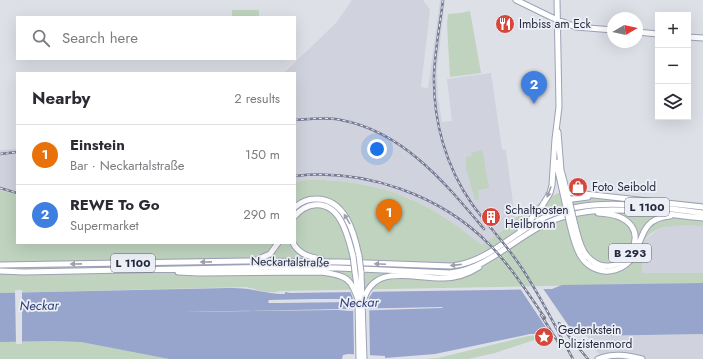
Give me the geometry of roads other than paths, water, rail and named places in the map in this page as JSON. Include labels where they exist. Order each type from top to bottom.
[{"type":"main road","points":[[516,0],[576,26],[607,29]]},
{"type":"main road","points":[[557,0],[557,19]]},
{"type":"main road","name":"B 293","points":[[510,239],[534,216],[550,193],[553,177],[559,86],[557,19]]},
{"type":"main road","points":[[643,33],[655,34]]},
{"type":"main road","points":[[691,37],[703,38]]},
{"type":"main road","name":"B 293","points":[[557,125],[561,170],[567,204]]},
{"type":"main road","name":"Neckartalstraße","points":[[554,154],[573,225],[583,250],[592,261],[598,264],[610,266],[624,260],[632,249],[635,235],[629,222],[621,217],[608,214],[581,213]]},
{"type":"main road","points":[[566,192],[703,207]]},
{"type":"main road","points":[[567,204],[582,197],[612,197]]},
{"type":"main road","points":[[296,206],[303,201],[320,199],[335,205],[347,219],[352,228],[359,256],[358,288]]},
{"type":"main road","points":[[296,215],[310,206],[322,206],[331,209],[338,216],[346,230],[358,272]]},
{"type":"main road","name":"Neckartalstraße","points":[[0,266],[245,261],[459,265],[473,261],[535,222],[552,214],[586,206],[629,206],[703,213]]},
{"type":"main road","name":"Neckartalstraße","points":[[0,271],[24,272],[282,267],[338,268],[444,274],[464,270],[493,256],[536,229],[566,216],[612,210],[703,218]]},
{"type":"main road","name":"Neckartalstraße","points":[[573,225],[577,250],[580,256],[594,268],[607,271],[619,269],[630,260],[634,255],[642,235],[652,222],[665,217],[680,216]]},
{"type":"main road","points":[[245,261],[264,257],[275,249],[278,244]]},
{"type":"main road","name":"B 293","points":[[294,244],[298,251],[310,257],[340,262]]},
{"type":"main road","name":"Neckartalstraße","points":[[361,303],[374,282],[384,277],[457,277],[484,264],[493,256]]},
{"type":"main road","name":"Neckartalstraße","points":[[156,270],[199,273],[321,272],[336,274],[344,276],[358,288],[361,303]]},
{"type":"main road","points":[[358,359],[361,303]]},
{"type":"main road","points":[[361,303],[364,359]]},
{"type":"main road","points":[[598,359],[622,354],[642,359]]},
{"type":"water","name":"Neckar","points":[[703,283],[703,334],[587,336],[584,333],[530,334],[435,354],[385,358],[385,356],[348,354],[343,355],[342,359],[169,359],[81,342],[0,342],[0,293],[231,288],[285,294],[285,292],[552,289],[562,285]],"holes":[[[353,299],[353,302],[268,302],[269,300]],[[443,307],[350,311],[185,312]]]},
{"type":"railway","points":[[443,0],[435,56],[434,92],[439,126],[448,159],[455,175],[472,204],[514,256],[527,275],[573,359]]},
{"type":"railway","points":[[296,120],[324,118],[341,120],[364,126],[384,136],[404,148],[422,162],[454,194],[484,229]]},
{"type":"railway","points":[[0,154],[16,152]]},
{"type":"railway","points":[[296,176],[348,176],[374,181],[425,199],[449,212],[470,227],[498,253],[545,318]]},
{"type":"railway","points":[[0,188],[16,193]]},
{"type":"railway","points":[[541,315],[558,342]]},
{"type":"railway","points":[[559,323],[588,359]]},
{"type":"place","name":"Imbiss am Eck","points":[[505,24]]},
{"type":"place","name":"REWE To Go","points":[[534,104]]},
{"type":"place","name":"Foto Seibold","points":[[578,187]]},
{"type":"place","name":"Schaltposten Heilbronn","points":[[491,217]]},
{"type":"place","name":"Einstein","points":[[389,232]]},
{"type":"place","name":"Gedenkstein Polizistenmord","points":[[544,337]]}]
